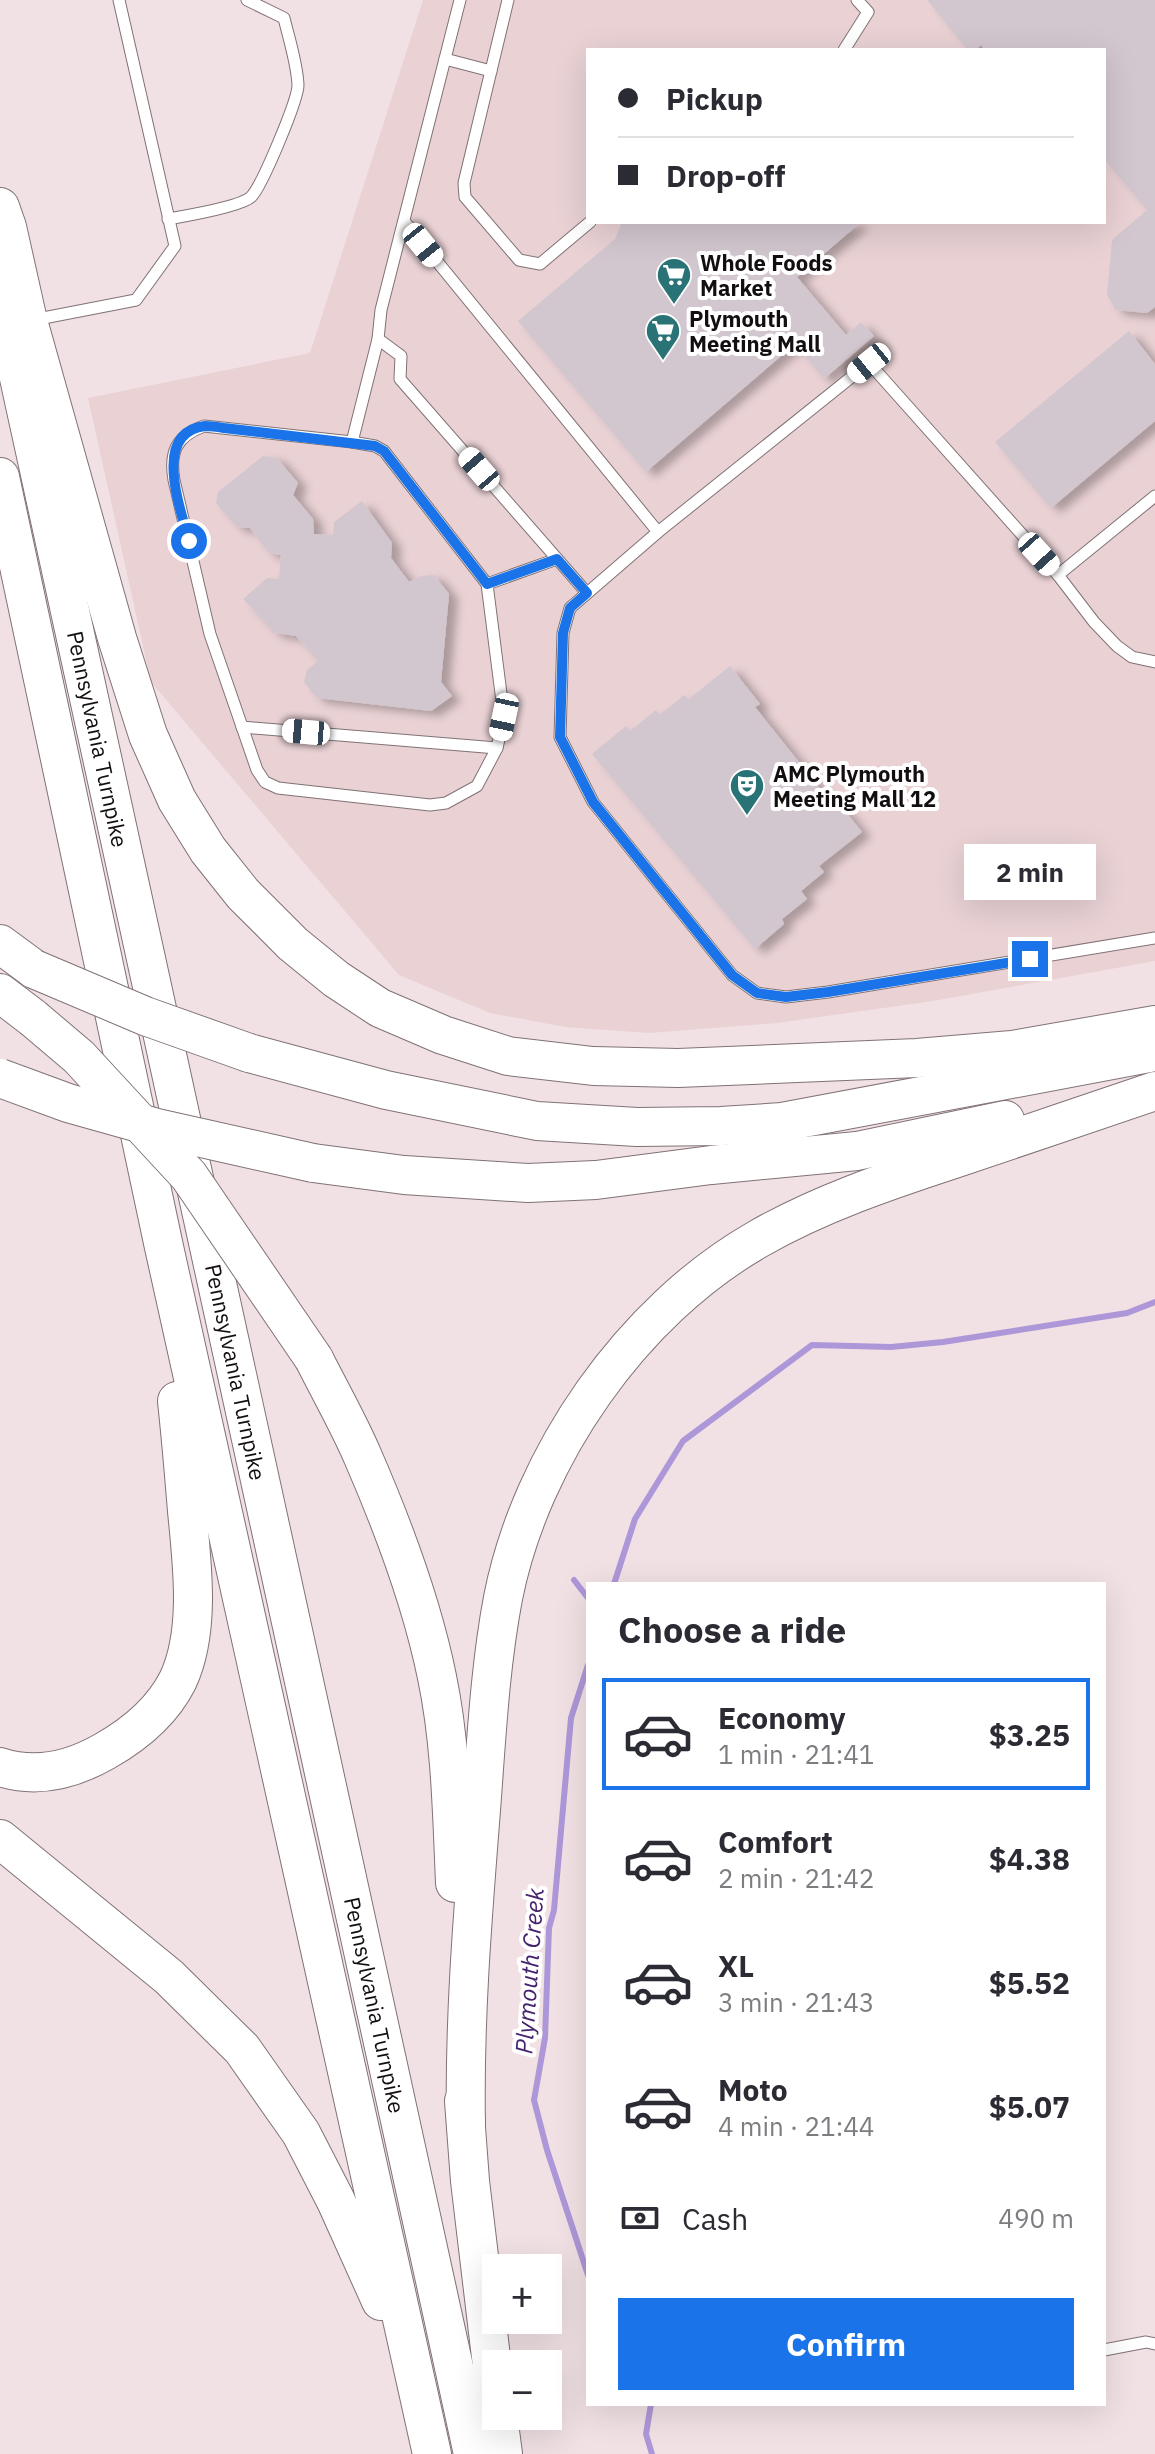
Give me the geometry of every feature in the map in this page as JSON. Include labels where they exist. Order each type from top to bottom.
[{"type":"highway","points":[[0,207],[28,321],[117,638],[148,735],[177,800],[208,850],[243,894],[293,944],[336,979],[380,1008],[443,1035],[508,1056],[593,1066],[678,1068],[917,1058],[1012,1050],[1155,1025]]},
{"type":"highway","name":"Pennsylvania Turnpike","points":[[0,291],[473,2454]]},
{"type":"highway","name":"Pennsylvania Turnpike","points":[[0,477],[164,1247],[432,2454]]},
{"type":"highway","points":[[0,549],[37,647]]},
{"type":"highway","points":[[0,944],[34,969]]},
{"type":"highway","points":[[0,953],[145,1016],[249,1053],[386,1090],[537,1121],[637,1127],[782,1122],[1155,1052]]},
{"type":"highway","points":[[0,993],[79,1057],[189,1176],[314,1359],[363,1456],[413,1588],[437,1678],[452,1812],[461,2066],[470,2181],[490,2350]]},
{"type":"highway","points":[[0,1078],[68,1103],[157,1128],[313,1163]]},
{"type":"highway","points":[[466,2126],[465,2078],[474,1903],[492,1685],[503,1600],[511,1564],[534,1500],[587,1404],[617,1361],[657,1318],[714,1269],[759,1238],[859,1191],[1155,1090]]},
{"type":"highway","points":[[0,1103],[159,1145],[224,1156],[404,1175],[528,1183],[596,1180],[857,1151],[1155,1090]]},
{"type":"highway","points":[[0,1767],[32,1773],[66,1769],[126,1738],[146,1723],[165,1701],[187,1653],[193,1578],[164,1247]]},
{"type":"highway","points":[[0,1839],[169,1977],[242,2049],[301,2133],[410,2359]]},
{"type":"highway","points":[[500,2430],[503,2454]]},
{"type":"lane","points":[[28,321],[136,300],[175,246],[119,0]]},
{"type":"lane","points":[[168,219],[241,203],[252,197],[294,104],[298,86],[284,18],[247,0]]},
{"type":"lane","points":[[352,442],[378,339],[381,310],[460,0]]},
{"type":"lane","points":[[508,0],[464,183],[465,197],[519,260],[540,264],[588,224]]},
{"type":"lane","points":[[845,48],[868,12],[857,0]]},
{"type":"lane","points":[[445,59],[491,71]]},
{"type":"lane","points":[[404,221],[658,532]]},
{"type":"lane","points":[[378,339],[401,356],[400,379],[587,593]]},
{"type":"lane","points":[[1155,662],[1132,657],[1094,622],[1058,575],[869,363],[658,532],[570,608],[563,633],[560,737],[593,802],[732,975],[757,993],[786,997],[828,992],[1155,938]]},
{"type":"lane","points":[[204,426],[375,446],[384,451],[487,584],[504,717],[497,748],[477,786],[446,803],[430,805],[278,788],[265,782],[257,770],[210,634],[174,480],[172,466],[175,448],[186,433],[204,426]]},
{"type":"lane","points":[[1058,575],[1155,496]]},
{"type":"lane","points":[[487,584],[557,559]]},
{"type":"lane","points":[[242,727],[497,748]]},
{"type":"lane","points":[[1106,2350],[1146,2342],[1155,2344]]},
{"type":"shaded area","name":"Plymouth Meeting Mall","points":[[423,0],[1155,0],[1155,961],[933,1001],[777,1023],[649,1033],[565,1027],[490,1013],[399,975],[151,682],[88,398],[310,353]]},
{"type":"building","points":[[927,0],[1155,0],[1155,307],[1147,313],[1116,310],[1107,295],[1112,240],[1147,210],[1106,161],[1106,48],[983,48],[981,45],[966,48]]},
{"type":"building","name":"Plymouth Meeting Mall","points":[[621,224],[859,224],[797,277],[846,335],[861,322],[874,336],[824,379],[795,344],[646,472],[518,321],[615,239]]},
{"type":"building","points":[[1129,331],[1155,364],[1155,421],[1051,508],[995,442]]},
{"type":"building","points":[[263,456],[277,458],[298,483],[293,495],[313,519],[314,534],[333,535],[334,522],[362,501],[392,543],[391,558],[409,582],[434,575],[449,594],[441,682],[452,696],[431,711],[317,698],[304,682],[307,670],[318,661],[296,636],[275,633],[243,599],[267,578],[279,579],[281,555],[269,553],[250,528],[237,527],[216,503],[218,492]]},
{"type":"building","name":"AMC Plymouth Meeting Mall 12","points":[[730,666],[760,704],[755,707],[830,801],[834,797],[862,832],[819,866],[824,872],[801,891],[807,899],[782,919],[784,924],[755,949],[592,754],[626,726],[630,731],[656,710],[660,715],[684,695],[689,699]]},
{"type":"waterway","points":[[615,1582],[635,1519],[683,1441],[812,1345],[891,1347],[943,1342],[1127,1313],[1155,1302]]},
{"type":"waterway","name":"Plymouth Creek","points":[[574,1580],[586,1595]]},
{"type":"waterway","name":"Plymouth Creek","points":[[586,1671],[571,1718],[554,1910],[549,1928],[545,2038],[534,2100],[586,2269]]},
{"type":"waterway","name":"Plymouth Creek","points":[[651,2406],[646,2434],[652,2454]]},
{"type":"place","name":"Whole Foods Market","points":[[674,306]]},
{"type":"place","name":"Plymouth Meeting Mall","points":[[663,362]]},
{"type":"place","name":"AMC Plymouth Meeting Mall 12","points":[[747,817]]},
{"type":"route","points":[[189,541],[172,466],[175,448],[186,433],[204,426],[375,446],[384,451],[487,584],[557,559],[587,593],[570,608],[563,633],[560,737],[593,802],[732,975],[757,993],[786,997],[1030,959]]}]
